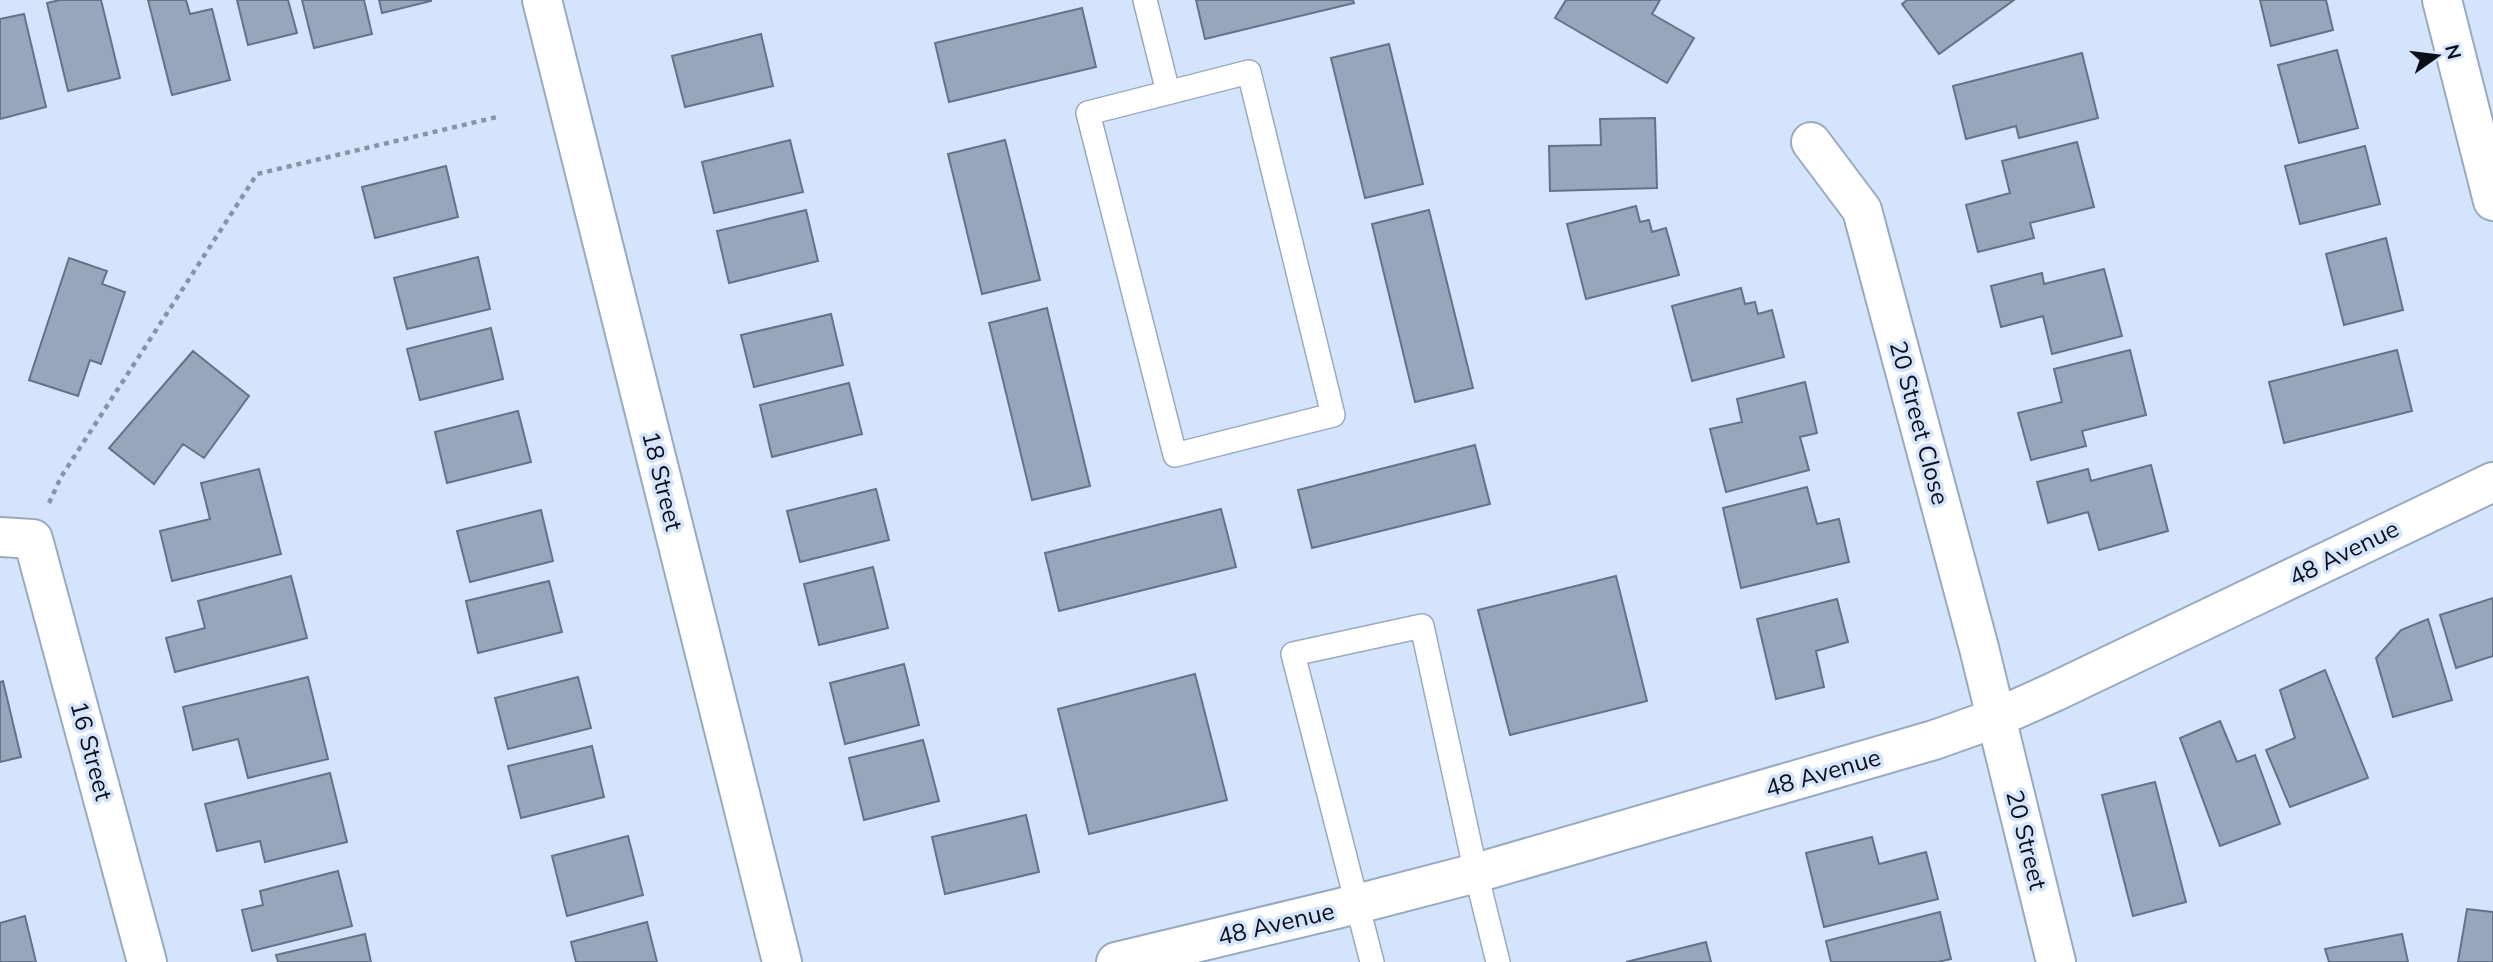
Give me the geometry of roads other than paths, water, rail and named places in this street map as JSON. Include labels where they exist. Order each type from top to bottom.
[{"type":"street","name":"18 Street","points":[[542,0],[782,962]]},
{"type":"street","points":[[2442,0],[2493,201]]},
{"type":"street","name":"20 Street Close","points":[[1811,142],[1862,210],[1996,718]]},
{"type":"street","name":"48 Avenue","points":[[1116,962],[1476,873],[1934,740],[1996,718],[2493,482]]},
{"type":"street","name":"16 Street","points":[[17,538],[147,962]]},
{"type":"street","name":"20 Street","points":[[1996,718],[2056,962]]},
{"type":"lane","points":[[1145,0],[1168,92]]},
{"type":"lane","points":[[1249,72],[1333,415],[1175,455],[1088,113],[1168,92],[1249,72]]},
{"type":"lane","points":[[1372,962],[1293,654],[1422,626],[1498,962]]}]
